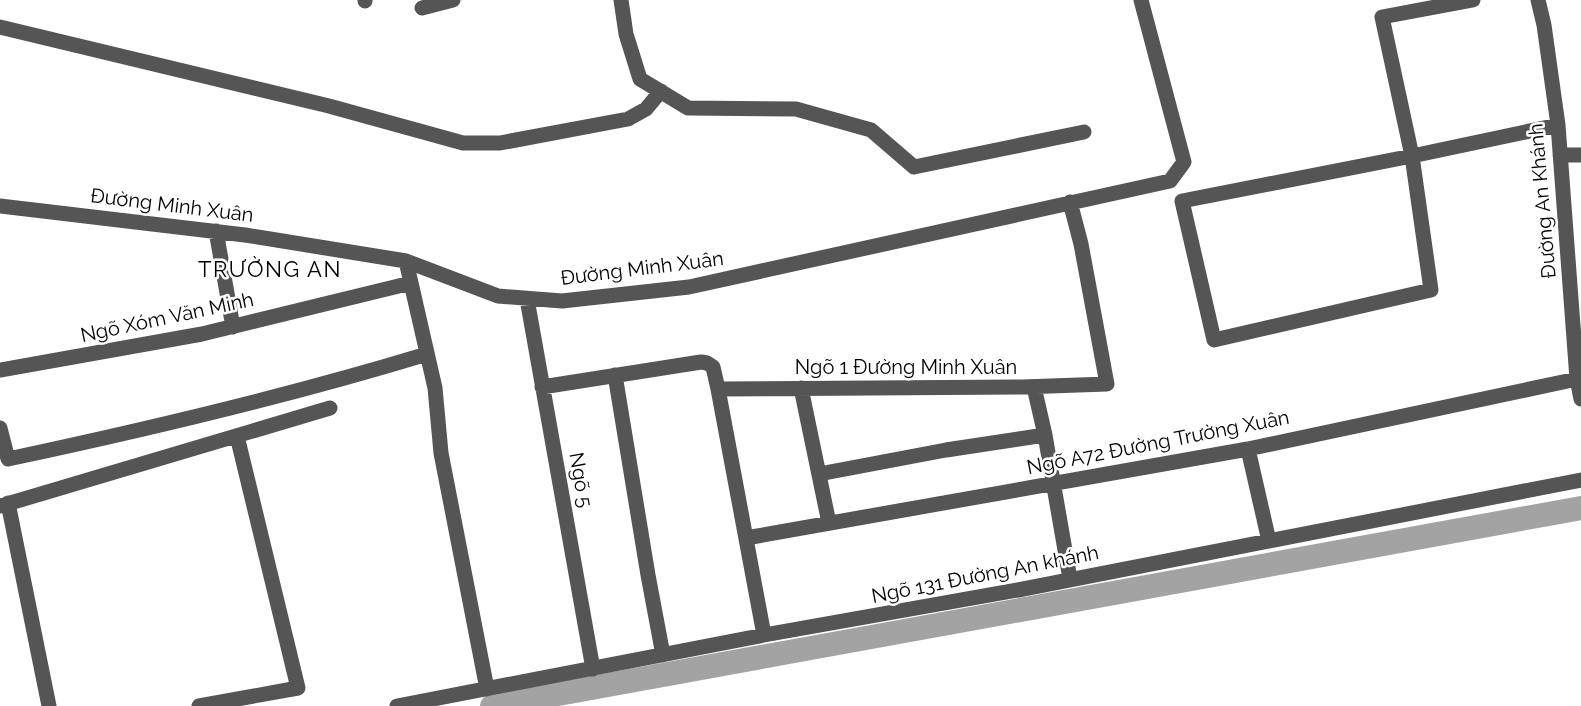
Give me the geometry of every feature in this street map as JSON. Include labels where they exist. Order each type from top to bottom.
[{"type":"street","points":[[422,8],[453,0]]},
{"type":"street","points":[[621,0],[628,39],[640,79],[688,108],[796,109],[871,130],[914,167],[1084,132]]},
{"type":"street","name":"Đường Minh Xuân","points":[[0,206],[216,231],[406,261],[498,296],[562,301],[689,287],[1170,181],[1184,162],[1141,0]]},
{"type":"street","points":[[1473,0],[1382,17],[1412,156],[1431,290],[1214,340],[1182,201],[1412,156],[1558,125]]},
{"type":"street","name":"Đường An Khánh","points":[[1538,0],[1544,25],[1558,125],[1577,380],[1581,399]]},
{"type":"street","points":[[0,27],[329,105],[463,143],[500,143],[628,119],[646,109],[661,92]]},
{"type":"street","points":[[1560,155],[1581,155]]},
{"type":"street","name":"Ngõ 1 Đường Minh Xuân","points":[[718,389],[1034,387],[1107,384],[1081,244],[1070,202]]},
{"type":"street","points":[[216,231],[233,327]]},
{"type":"street","points":[[406,261],[435,388],[441,453],[487,689]]},
{"type":"street","name":"Ngõ Xóm Văn Minh","points":[[0,370],[202,334],[411,283]]},
{"type":"street","name":"Ngõ 5","points":[[527,299],[593,669]]},
{"type":"street","points":[[0,428],[8,459],[242,405],[427,354]]},
{"type":"street","points":[[542,387],[701,362],[713,367],[764,635]]},
{"type":"street","points":[[615,375],[663,655]]},
{"type":"street","name":"Ngõ A72 Đường Trường Xuân","points":[[746,538],[1248,448],[1577,380]]},
{"type":"street","points":[[1034,387],[1045,435],[1070,579]]},
{"type":"street","points":[[801,388],[829,523]]},
{"type":"street","points":[[49,706],[4,505],[330,408]]},
{"type":"street","points":[[819,474],[946,450],[1045,435]]},
{"type":"street","points":[[199,706],[298,688],[237,436]]},
{"type":"street","points":[[1248,448],[1269,541]]},
{"type":"street","name":"Ngõ 131 Đường An khánh","points":[[397,706],[1581,480]]},
{"type":"waterway","points":[[492,706],[1581,508]]},
{"type":"district","name":"TRƯỜNG AN","points":[[270,269]]}]
